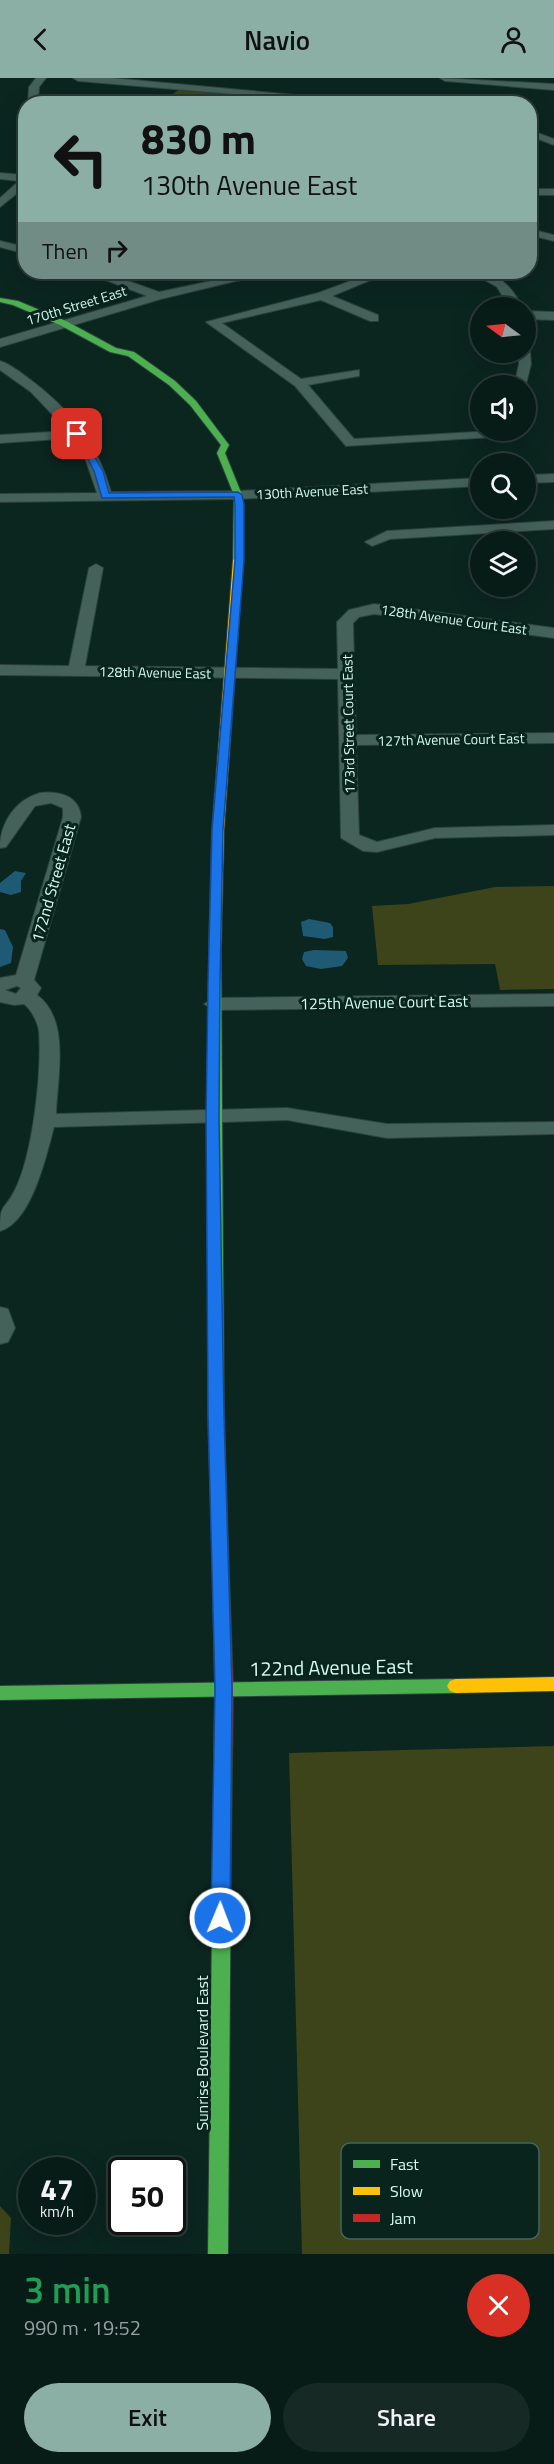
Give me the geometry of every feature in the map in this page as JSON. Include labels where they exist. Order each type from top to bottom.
[{"type":"street","points":[[33,96],[34,87],[41,78]]},
{"type":"street","points":[[78,78],[293,96]]},
{"type":"street","points":[[445,78],[554,87]]},
{"type":"street","points":[[537,136],[554,142]]},
{"type":"street","points":[[0,176],[18,178]]},
{"type":"street","points":[[0,204],[18,187]]},
{"type":"street","points":[[537,192],[554,192]]},
{"type":"street","points":[[537,234],[554,238]]},
{"type":"street","points":[[0,244],[18,249]]},
{"type":"street","points":[[113,279],[158,296]]},
{"type":"street","name":"170th Street East","points":[[0,343],[158,296],[235,279]]},
{"type":"street","points":[[366,279],[322,296],[212,321],[299,383],[351,443],[470,435]]},
{"type":"street","points":[[490,279],[504,286],[513,297]]},
{"type":"street","points":[[0,293],[15,303]]},
{"type":"street","points":[[322,296],[374,318]]},
{"type":"street","points":[[0,300],[15,303]]},
{"type":"street","name":"Sunrise Boulevard East","points":[[15,303],[63,323],[113,350],[131,354],[172,383],[207,420],[225,445],[221,453],[238,495],[239,560],[218,830],[212,1118],[216,1414],[224,1688],[219,2254]]},
{"type":"street","points":[[536,315],[554,316]]},
{"type":"street","name":"Sunrise Boulevard East","points":[[113,350],[113,357],[157,390]]},
{"type":"street","points":[[0,366],[44,398],[77,434],[95,463],[105,496]]},
{"type":"street","points":[[299,383],[355,373]]},
{"type":"street","points":[[0,439],[77,434]]},
{"type":"street","points":[[205,447],[221,453]]},
{"type":"street","points":[[536,479],[554,478]]},
{"type":"street","name":"130th Avenue East","points":[[0,498],[238,495],[470,483]]},
{"type":"street","points":[[372,542],[387,535],[554,525]]},
{"type":"street","points":[[76,671],[96,568]]},
{"type":"street","name":"128th Avenue Court East","points":[[354,613],[374,609],[387,610],[554,633]]},
{"type":"street","name":"173rd Street Court East","points":[[354,613],[345,622],[350,838],[369,847],[377,847],[435,833],[554,830]]},
{"type":"street","name":"128th Avenue East","points":[[0,670],[347,674]]},
{"type":"street","name":"127th Avenue Court East","points":[[348,740],[554,738]]},
{"type":"street","name":"172nd Street East","points":[[0,843],[29,802],[48,798],[66,802],[71,806],[72,817],[25,989]]},
{"type":"street","points":[[0,1224],[25,1192],[45,1121],[49,1029],[37,1004],[25,989],[13,980],[1,987]]},
{"type":"street","name":"125th Avenue Court East","points":[[214,1005],[554,1000]]},
{"type":"street","points":[[45,1121],[212,1118],[287,1114],[387,1131],[554,1128]]},
{"type":"street","points":[[0,1315],[4,1328],[0,1336]]},
{"type":"street","name":"122nd Avenue East","points":[[0,1693],[554,1684]]},
{"type":"green space","points":[[180,89],[263,96],[170,96]]},
{"type":"green space","points":[[554,886],[554,989],[500,990],[495,964],[378,965],[372,906],[408,904],[495,887]]},
{"type":"green space","points":[[554,1746],[554,2254],[302,2254],[289,1753]]},
{"type":"green space","points":[[0,2206],[11,2218],[9,2254],[0,2254]]},
{"type":"water","points":[[15,871],[26,873],[21,881],[21,892],[11,895],[0,892],[0,883]]},
{"type":"water","points":[[309,919],[330,923],[333,927],[333,937],[325,939],[303,936],[301,922]]},
{"type":"water","points":[[0,929],[5,930],[13,947],[11,963],[0,967]]},
{"type":"water","points":[[346,951],[348,958],[342,966],[321,969],[306,966],[302,959],[304,952]]},
{"type":"traffic: fast","points":[[0,300],[15,303],[63,323],[113,350],[131,354],[172,383],[193,403],[225,445],[221,453],[238,495],[238,560]]},
{"type":"traffic: fast","points":[[215,948],[216,1414],[220,1545]]},
{"type":"traffic: fast","points":[[0,1693],[456,1686]]},
{"type":"traffic: fast","points":[[218,2254],[222,1847]]},
{"type":"traffic: slow","points":[[215,948],[218,830],[238,560]]},
{"type":"traffic: slow","points":[[456,1686],[554,1684]]},
{"type":"traffic: jam","points":[[220,1545],[224,1688],[222,1847]]},
{"type":"route","points":[[77,434],[91,454],[99,471],[105,496],[238,495],[239,504],[239,560],[218,830],[212,1118],[216,1414],[224,1688],[220,1918]]}]
